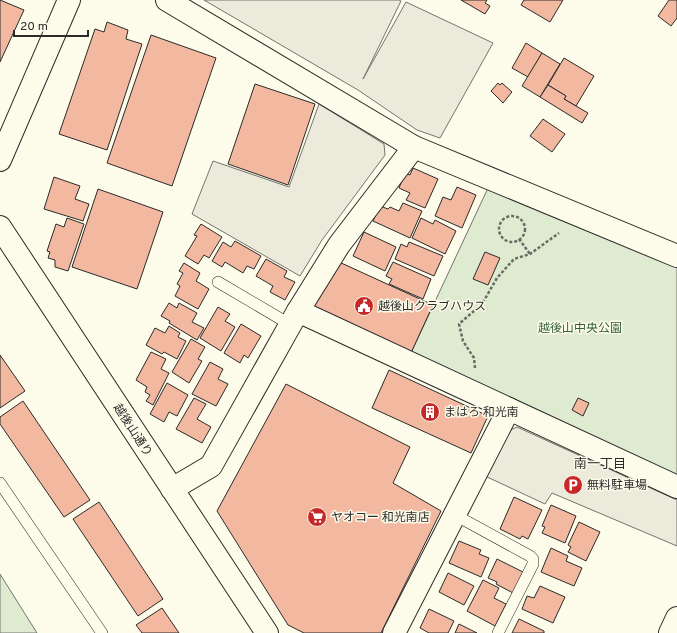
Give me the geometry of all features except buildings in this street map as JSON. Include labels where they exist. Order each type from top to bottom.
[{"type":"street","points":[[0,160],[69,0]]},
{"type":"street","points":[[167,0],[414,147],[677,256]]},
{"type":"street","points":[[172,489],[211,466],[295,318],[339,245],[414,147]]},
{"type":"street","name":"越後山通り","points":[[0,227],[267,633]]},
{"type":"street","points":[[295,318],[471,391],[677,487]]},
{"type":"street","points":[[394,633],[508,409]]},
{"type":"street","points":[[670,633],[677,618]]},
{"type":"lane","points":[[218,282],[295,318]]},
{"type":"lane","points":[[0,483],[102,633]]},
{"type":"lane","points":[[454,515],[533,559],[533,564],[498,633]]},
{"type":"path","points":[[511,216],[518,218],[523,223],[525,230],[523,236],[519,239],[511,242],[505,240],[500,235],[499,228],[501,223],[506,218],[511,216]]},
{"type":"path","points":[[471,391],[476,377],[474,358],[463,341],[459,324],[482,304],[498,278],[514,259],[530,254],[560,233]]},
{"type":"path","points":[[519,239],[530,254]]},
{"type":"green space","name":"越後山中央公園","points":[[488,188],[677,266],[677,477],[410,355]]},
{"type":"green space","points":[[0,574],[37,633],[0,633]]},
{"type":"shaded area","points":[[204,0],[399,0],[401,1],[363,79],[406,2],[493,43],[440,138],[417,130],[358,90]]},
{"type":"shaded area","points":[[319,104],[384,144],[385,155],[322,240],[300,276],[192,214],[213,161],[289,187]]},
{"type":"shaded area","name":"無料駐車場","points":[[517,427],[677,500],[677,546],[552,493],[545,504],[485,476],[508,431]]},
{"type":"place","name":"越後山クラブハウス","points":[[364,306]]},
{"type":"place","name":"まはろ 和光南","points":[[430,412]]},
{"type":"place","name":"無料駐車場","points":[[573,485]]},
{"type":"place","name":"ヤオコー 和光南店","points":[[317,517]]},
{"type":"district","name":"南一丁目","points":[[600,463]]}]
